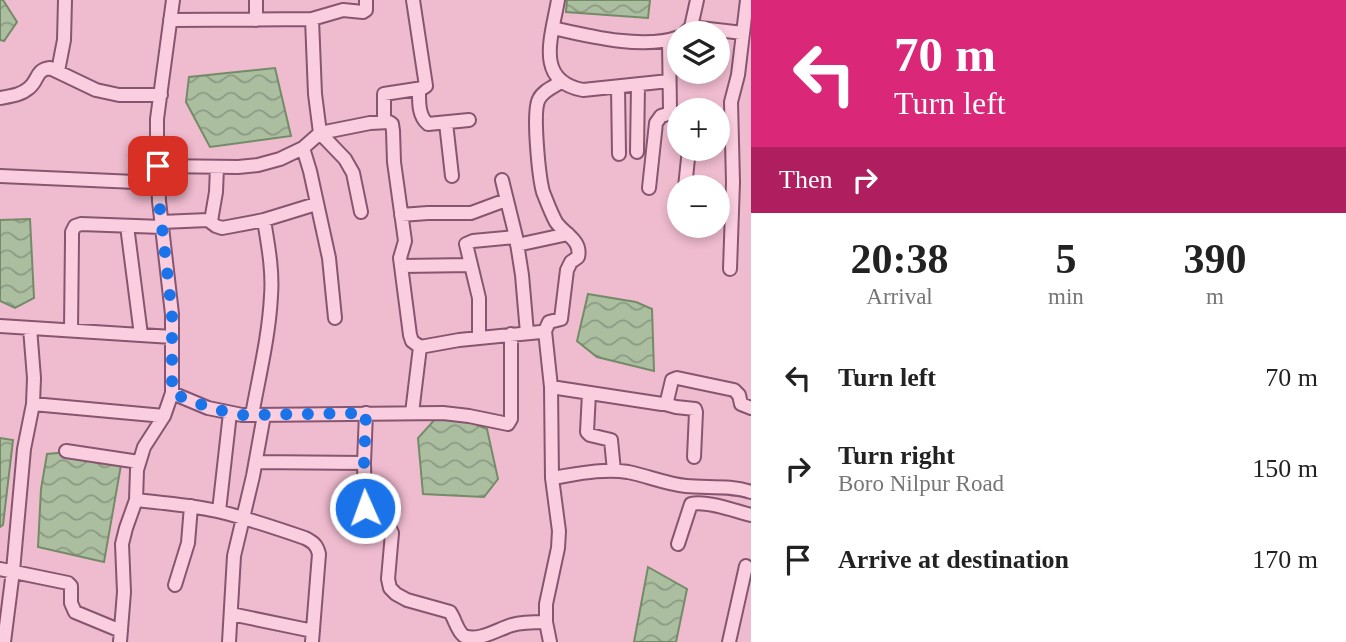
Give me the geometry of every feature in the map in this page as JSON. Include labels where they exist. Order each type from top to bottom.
[{"type":"street","points":[[58,71],[64,40],[65,0]]},
{"type":"street","points":[[6,570],[68,583],[71,586],[71,603],[75,612],[121,637],[124,592],[122,544],[136,500],[137,470],[144,447],[164,416],[172,393],[172,314],[158,183],[157,119],[173,0]]},
{"type":"street","points":[[256,0],[256,20]]},
{"type":"street","points":[[170,20],[312,19],[343,10],[363,12],[366,10],[366,0]]},
{"type":"street","points":[[384,121],[384,94],[426,86],[413,0]]},
{"type":"street","points":[[558,0],[549,50],[550,62],[561,82],[573,89],[583,90],[667,81]]},
{"type":"street","points":[[690,21],[697,0]]},
{"type":"street","points":[[730,269],[733,182],[731,103],[738,75],[747,0]]},
{"type":"street","points":[[312,19],[315,94],[320,133],[345,159],[353,173],[361,212]]},
{"type":"street","points":[[553,28],[617,40],[667,39]]},
{"type":"street","points":[[730,32],[743,33]]},
{"type":"street","points":[[0,98],[21,94],[32,86],[39,73],[50,68],[96,90],[119,94],[162,95]]},
{"type":"street","points":[[550,642],[546,604],[559,531],[552,478],[551,387],[545,331],[549,322],[561,319],[567,270],[570,262],[579,254],[574,239],[557,223],[543,191],[536,116],[539,99],[561,82]]},
{"type":"street","points":[[637,152],[638,85]]},
{"type":"street","points":[[618,87],[618,154]]},
{"type":"street","points":[[419,89],[424,121],[428,124],[469,120]]},
{"type":"street","points":[[649,188],[656,123],[661,116],[667,115]]},
{"type":"street","points":[[158,166],[257,165],[280,159],[303,148],[320,133],[389,122],[393,131],[393,155],[405,242],[400,254],[412,341],[420,346],[545,331]]},
{"type":"street","points":[[446,123],[452,176]]},
{"type":"street","points":[[303,148],[332,279],[335,318]]},
{"type":"street","points":[[211,221],[217,167]]},
{"type":"street","points":[[0,176],[158,183]]},
{"type":"street","points":[[502,180],[522,275],[527,333]]},
{"type":"street","points":[[401,215],[471,213],[506,200]]},
{"type":"street","points":[[71,329],[72,232],[75,226],[162,225],[204,219],[222,228],[264,220],[316,204]]},
{"type":"street","points":[[229,642],[234,556],[256,462],[258,415],[272,294],[264,220]]},
{"type":"street","points":[[127,226],[141,335]]},
{"type":"street","points":[[479,337],[479,298],[466,244],[469,241],[516,241],[568,234]]},
{"type":"street","points":[[402,266],[471,265]]},
{"type":"street","points":[[0,326],[172,337]]},
{"type":"street","points":[[2,642],[6,570],[33,404],[30,328]]},
{"type":"street","points":[[172,393],[208,408],[230,413],[443,413],[504,424],[510,422],[510,334]]},
{"type":"street","points":[[412,413],[420,346]]},
{"type":"street","points":[[665,404],[672,380],[677,378],[734,390],[739,395],[741,404],[751,408]]},
{"type":"street","points":[[551,387],[695,409],[694,457]]},
{"type":"street","points":[[589,393],[587,432],[611,440],[614,471]]},
{"type":"street","points":[[33,404],[164,416]]},
{"type":"street","points":[[219,511],[230,413]]},
{"type":"street","points":[[366,413],[365,508],[367,514],[391,528],[388,579],[390,588],[407,600],[450,612],[462,634],[475,640],[494,635],[514,624],[546,621]]},
{"type":"street","points":[[66,451],[139,462]]},
{"type":"street","points":[[256,462],[364,463]]},
{"type":"street","points":[[552,478],[614,471],[674,484],[751,492]]},
{"type":"street","points":[[136,500],[191,506],[250,519],[305,537],[318,548],[313,637],[231,614]]},
{"type":"street","points":[[678,544],[691,504],[707,504],[751,515]]},
{"type":"street","points":[[175,585],[188,544],[191,506]]},
{"type":"street","points":[[729,642],[746,566]]},
{"type":"water","points":[[0,0],[3,0],[17,22],[4,41],[0,40]]},
{"type":"water","points":[[567,0],[650,0],[648,18],[566,12]]},
{"type":"water","points":[[275,68],[291,136],[210,147],[186,102],[189,77]]},
{"type":"water","points":[[30,219],[34,298],[15,308],[0,301],[0,220]]},
{"type":"water","points":[[588,294],[636,302],[652,309],[654,371],[597,357],[577,341]]},
{"type":"water","points":[[437,417],[467,421],[487,429],[498,479],[484,497],[423,494],[418,438]]},
{"type":"water","points":[[0,438],[13,440],[3,525],[0,527]]},
{"type":"water","points":[[68,452],[121,465],[104,562],[38,547],[41,489],[47,454]]},
{"type":"water","points":[[648,567],[687,589],[676,642],[634,642]]},
{"type":"route","points":[[158,166],[159,201],[172,314],[172,393],[208,408],[242,415],[366,413],[365,508]]}]
